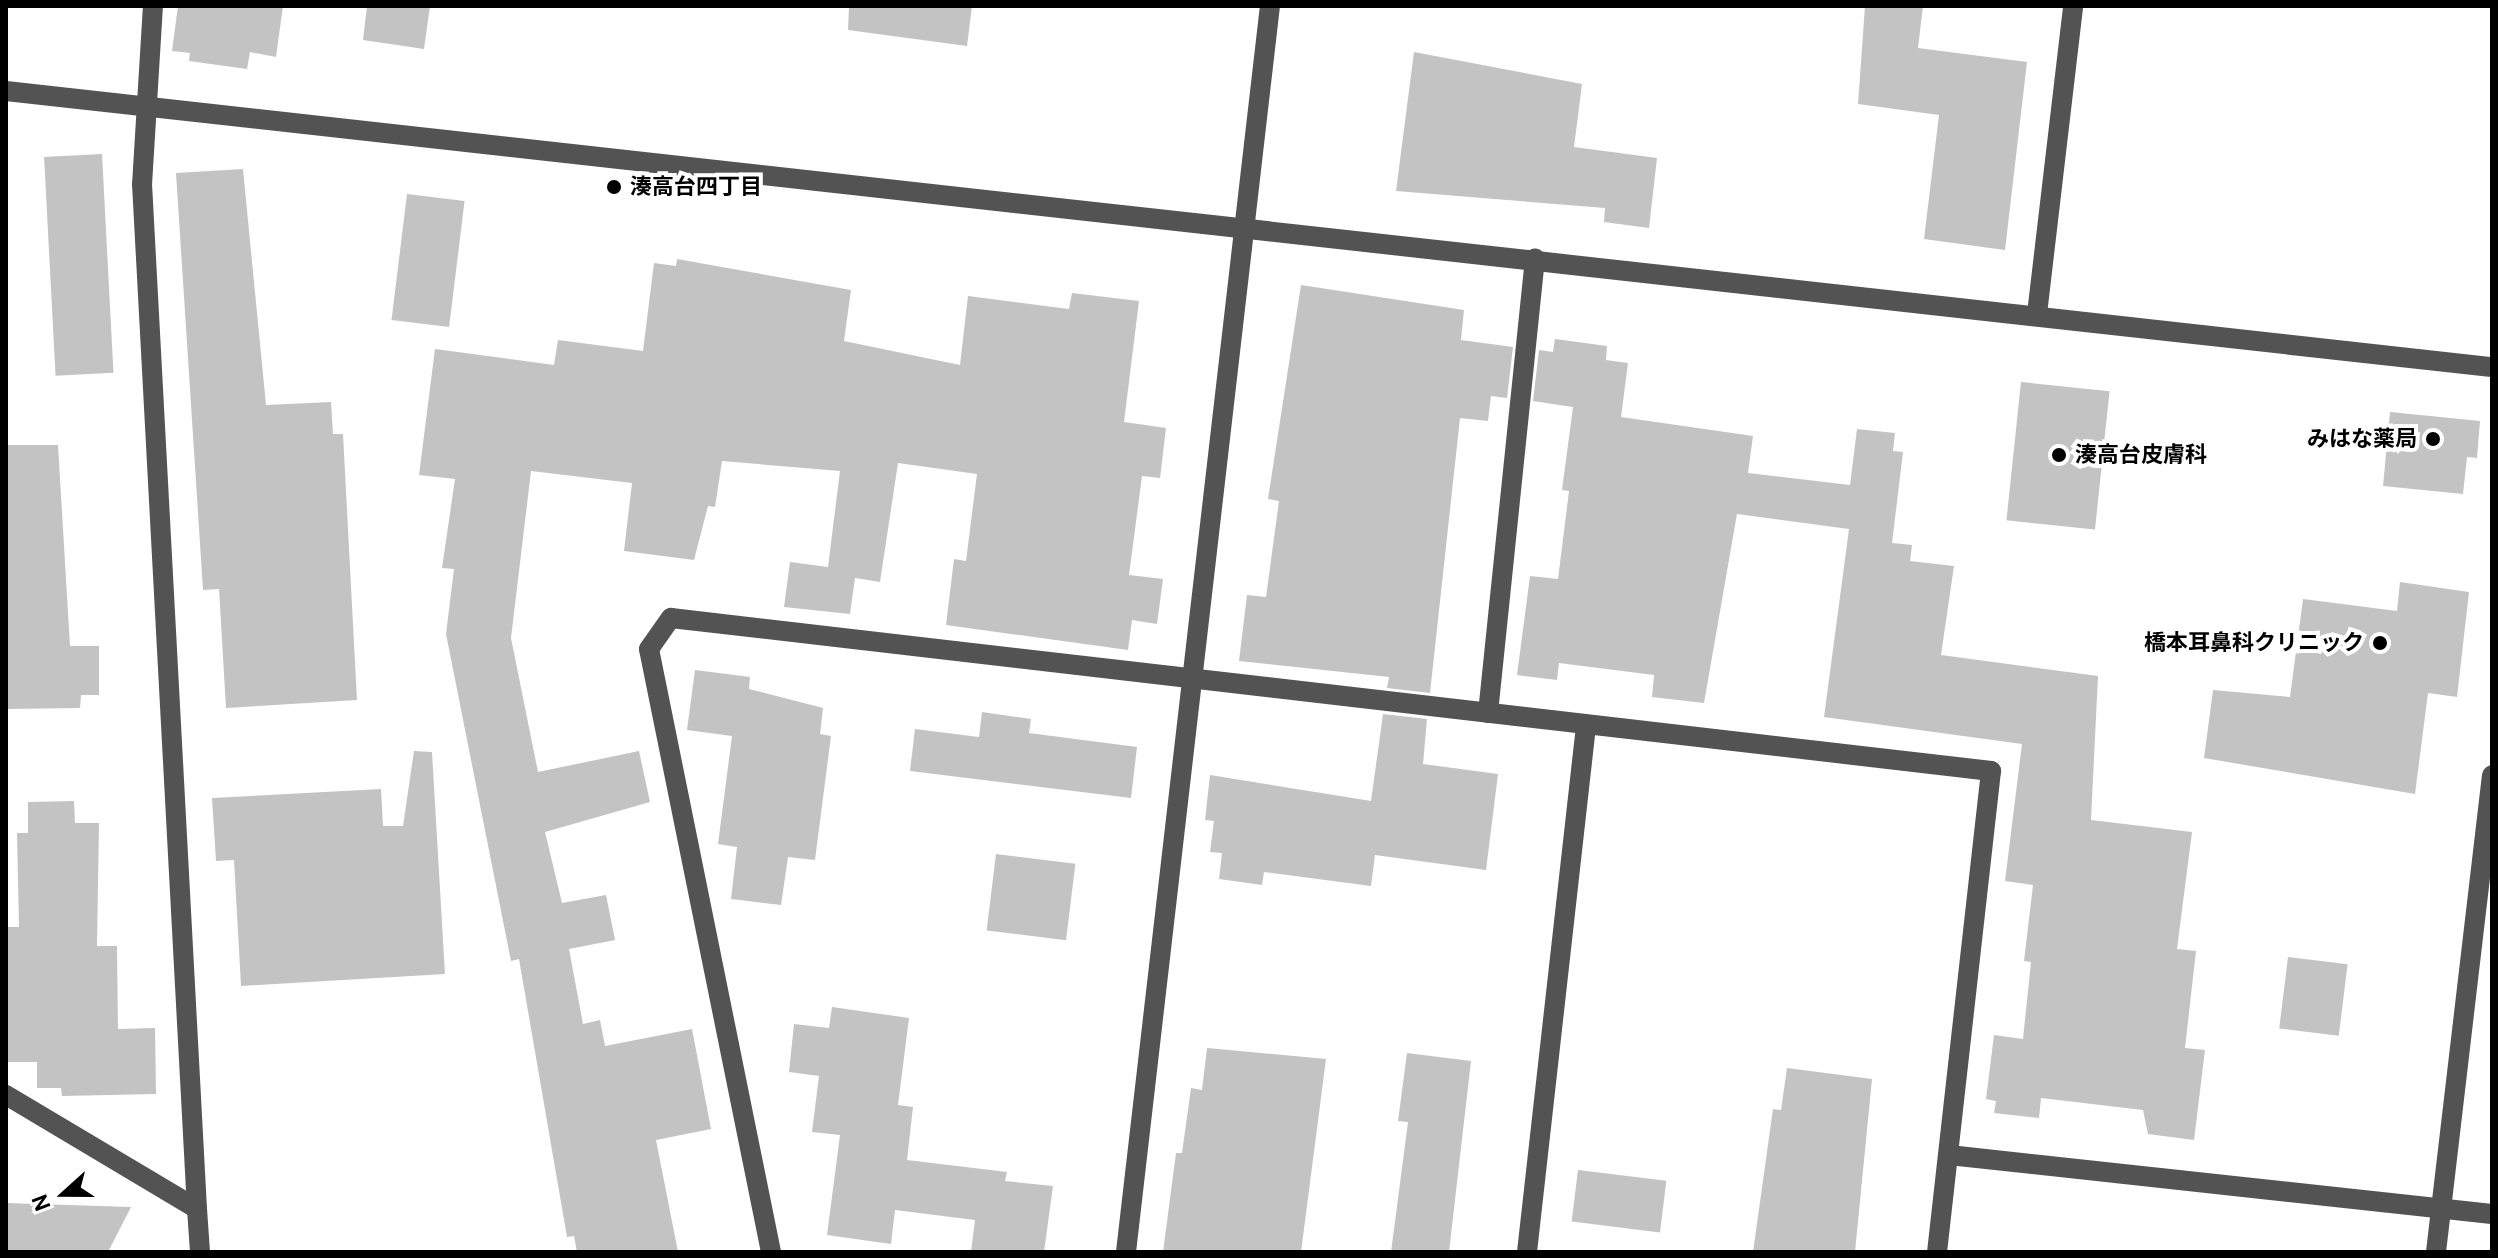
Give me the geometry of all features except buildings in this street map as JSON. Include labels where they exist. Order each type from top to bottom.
[{"type":"street","points":[[153,6],[144,107],[200,1252]]},
{"type":"street","points":[[1126,1252],[1270,6]]},
{"type":"street","points":[[2037,314],[2073,6]]},
{"type":"street","points":[[6,91],[1245,224],[2492,367]]},
{"type":"street","points":[[1488,713],[1535,258]]},
{"type":"street","points":[[771,1252],[649,649],[671,618],[1991,771],[1937,1252]]},
{"type":"street","points":[[1527,1252],[1586,726]]},
{"type":"street","points":[[2436,1252],[2492,775]]},
{"type":"street","points":[[6,1095],[197,1209]]},
{"type":"street","points":[[1949,1155],[2492,1214]]},
{"type":"place","name":"湊高台四丁目","points":[[614,187]]},
{"type":"place","name":"みはな薬局","points":[[2433,439]]},
{"type":"place","name":"湊高台皮膚科","points":[[2059,455]]},
{"type":"place","name":"橋本耳鼻科クリニック","points":[[2380,643]]}]
